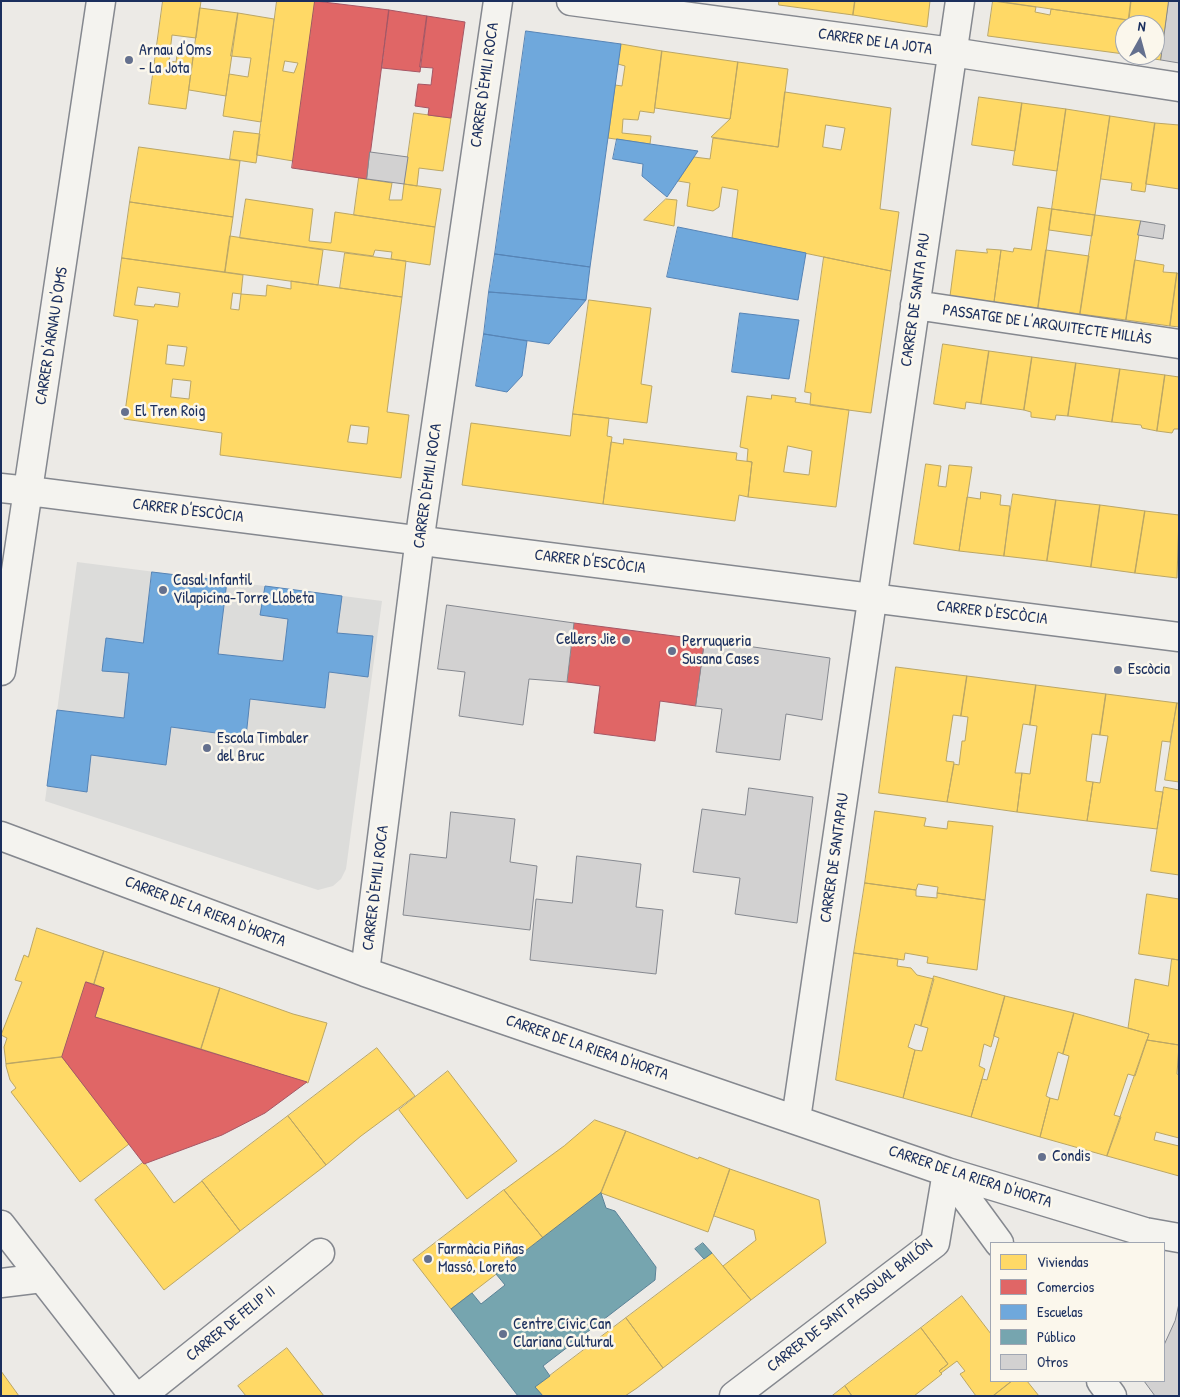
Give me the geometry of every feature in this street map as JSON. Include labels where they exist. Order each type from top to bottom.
[{"type":"street","name":"CARRER D'ARNAU D'OMS","points":[[1,670],[102,1]]},
{"type":"street","name":"CARRER D'EMILI ROCA","points":[[365,972],[420,541],[498,1]]},
{"type":"street","name":"CARRER DE LA JOTA","points":[[571,1],[952,52],[1179,87]]},
{"type":"street","name":"CARRER DE SANTA PAU","points":[[872,598],[960,1]]},
{"type":"street","name":"PASSATGE DE L'ARQUITECTE MILLÀS","points":[[915,306],[1179,344]]},
{"type":"street","name":"CARRER D'ESCÒCIA","points":[[1,488],[1179,637]]},
{"type":"street","name":"CARRER DE SANTAPAU","points":[[796,1119],[872,598]]},
{"type":"street","name":"CARRER DE LA RIERA D'HORTA","points":[[1,836],[365,972],[947,1172],[1146,1232],[1179,1238]]},
{"type":"street","points":[[947,1172],[998,1242]]},
{"type":"street","name":"CARRER DE SANT PASQUAL BAILÓN","points":[[734,1396],[935,1244],[947,1172]]},
{"type":"street","points":[[1,1225],[134,1396]]},
{"type":"street","name":"CARRER DE FELIP II","points":[[141,1396],[320,1252]]},
{"type":"street","points":[[1,1283],[42,1278]]},
{"type":"street","points":[[1102,1382],[1112,1396]]},
{"type":"shaded area","name":"Escola Timbaler del Bruc","points":[[77,562],[382,601],[346,869],[341,879],[333,886],[318,890],[45,801]]},
{"type":"building: Viviendas","points":[[163,1],[201,1],[196,38],[172,35],[169,61],[176,62],[178,49],[194,51],[186,109],[149,104]]},
{"type":"building: Viviendas","points":[[277,1],[315,1],[293,161],[257,155]],"holes":[[[285,61],[298,63],[294,73],[283,71]]]},
{"type":"building: Viviendas","points":[[779,1],[855,1],[853,15],[779,5]]},
{"type":"building: Viviendas","points":[[855,1],[930,1],[927,27],[853,15]]},
{"type":"building: Viviendas","points":[[993,1],[1036,7],[1035,12],[1050,15],[1051,9],[1115,18],[1115,53],[988,36]]},
{"type":"building: Viviendas","points":[[997,1],[1131,1],[1130,15],[1115,15],[1115,18]]},
{"type":"building: Viviendas","points":[[1131,1],[1169,1],[1165,30],[1165,15],[1129,15]]},
{"type":"building: Viviendas","points":[[200,8],[238,13],[226,96],[189,90]]},
{"type":"building: Viviendas","points":[[238,13],[274,19],[261,122],[223,116],[229,74],[248,77],[251,58],[231,56]]},
{"type":"building: Viviendas","points":[[621,44],[662,51],[654,113],[640,111],[638,120],[623,119],[622,133],[651,136],[650,144],[608,138],[615,85],[622,86],[625,66],[618,64]]},
{"type":"building: Viviendas","points":[[662,51],[738,62],[730,119],[655,108]]},
{"type":"building: Viviendas","points":[[738,62],[788,69],[778,147],[711,137],[730,119]]},
{"type":"building: Viviendas","points":[[785,92],[891,108],[880,209],[899,212],[891,271],[732,238],[738,190],[722,187],[719,207],[713,211],[687,206],[690,183],[678,181],[694,157],[710,159],[713,138],[778,147]],"holes":[[[826,125],[845,128],[841,150],[823,147]]]},
{"type":"building: Viviendas","points":[[979,97],[1022,103],[1015,151],[972,145]]},
{"type":"building: Viviendas","points":[[1022,103],[1066,109],[1057,171],[1013,165]]},
{"type":"building: Viviendas","points":[[1066,109],[1110,116],[1095,215],[1052,209]]},
{"type":"building: Viviendas","points":[[414,113],[451,118],[443,171],[419,168],[417,186],[404,184]]},
{"type":"building: Viviendas","points":[[1110,116],[1155,123],[1145,192],[1131,190],[1132,183],[1101,179]]},
{"type":"building: Viviendas","points":[[1155,123],[1179,125],[1179,189],[1146,184]]},
{"type":"building: Viviendas","points":[[234,131],[260,134],[256,163],[230,159]]},
{"type":"building: Viviendas","points":[[139,147],[240,161],[233,217],[130,202]]},
{"type":"building: Viviendas","points":[[359,178],[392,183],[389,200],[402,200],[404,184],[441,189],[435,227],[354,215]]},
{"type":"building: Viviendas","points":[[246,199],[313,209],[309,241],[331,243],[335,212],[435,227],[430,265],[391,259],[392,252],[375,250],[373,256],[240,238]]},
{"type":"building: Viviendas","points":[[666,199],[677,200],[674,226],[644,220]]},
{"type":"building: Viviendas","points":[[130,202],[233,217],[225,272],[122,258]]},
{"type":"building: Viviendas","points":[[1038,207],[1052,209],[1038,308],[994,302],[1001,250],[1013,252],[1014,248],[1031,250]]},
{"type":"building: Viviendas","points":[[1052,209],[1095,215],[1092,236],[1049,230]]},
{"type":"building: Viviendas","points":[[1095,215],[1141,221],[1126,320],[1080,314]]},
{"type":"building: Viviendas","points":[[230,236],[323,250],[318,285],[225,272]]},
{"type":"building: Viviendas","points":[[987,249],[1001,250],[994,302],[950,296],[956,250],[987,253]]},
{"type":"building: Viviendas","points":[[1046,250],[1089,256],[1080,314],[1038,308]]},
{"type":"building: Viviendas","points":[[345,253],[406,261],[402,297],[340,288]]},
{"type":"building: Viviendas","points":[[824,257],[891,271],[871,413],[810,405],[811,393],[805,392]]},
{"type":"building: Viviendas","points":[[122,258],[243,275],[241,294],[266,296],[267,285],[291,289],[291,281],[402,297],[387,412],[409,415],[401,478],[220,455],[222,433],[124,419],[138,320],[114,316]],"holes":[[[138,287],[180,293],[178,307],[155,304],[154,307],[135,305]],[[233,293],[241,294],[239,310],[231,309]],[[168,345],[187,347],[184,366],[166,364]],[[173,379],[191,381],[189,399],[171,397]],[[351,425],[369,427],[367,444],[348,442]]]},
{"type":"building: Viviendas","points":[[1135,260],[1164,265],[1163,272],[1177,273],[1170,326],[1126,320]]},
{"type":"building: Viviendas","points":[[1177,273],[1179,274],[1179,327],[1170,326]]},
{"type":"building: Viviendas","points":[[589,300],[651,308],[641,384],[652,386],[647,423],[573,414]]},
{"type":"building: Viviendas","points":[[943,344],[989,351],[981,404],[966,402],[965,409],[934,404]]},
{"type":"building: Viviendas","points":[[989,351],[1032,357],[1024,410],[981,404]]},
{"type":"building: Viviendas","points":[[1032,357],[1076,363],[1068,416],[1056,415],[1055,420],[1031,417],[1031,412],[1024,410]]},
{"type":"building: Viviendas","points":[[1076,363],[1120,369],[1112,422],[1068,416]]},
{"type":"building: Viviendas","points":[[1120,369],[1165,375],[1157,431],[1142,428],[1141,425],[1112,422]]},
{"type":"building: Viviendas","points":[[1165,375],[1179,377],[1179,429],[1174,429],[1172,433],[1157,431]]},
{"type":"building: Viviendas","points":[[772,395],[796,398],[795,402],[849,410],[836,507],[748,497],[752,462],[747,461],[748,449],[740,447],[747,396],[771,399]],"holes":[[[788,446],[812,451],[809,475],[784,472]]]},
{"type":"building: Viviendas","points":[[573,414],[609,418],[607,436],[612,437],[603,504],[462,485],[471,423],[570,436]]},
{"type":"building: Viviendas","points":[[624,439],[737,453],[736,460],[752,462],[748,497],[739,495],[735,521],[603,504],[611,442],[623,444]]},
{"type":"building: Viviendas","points":[[926,464],[941,466],[938,486],[946,487],[949,465],[972,467],[959,551],[914,544]]},
{"type":"building: Viviendas","points":[[981,492],[1001,495],[1000,505],[1010,506],[1004,556],[959,551],[967,497],[980,499]]},
{"type":"building: Viviendas","points":[[1013,494],[1056,500],[1047,561],[1004,556]]},
{"type":"building: Viviendas","points":[[1056,500],[1100,505],[1091,567],[1047,561]]},
{"type":"building: Viviendas","points":[[1100,505],[1145,511],[1135,573],[1091,567]]},
{"type":"building: Viviendas","points":[[1145,511],[1179,515],[1177,578],[1135,573]]},
{"type":"building: Viviendas","points":[[896,667],[967,676],[961,716],[953,715],[946,761],[954,762],[947,802],[879,793]]},
{"type":"building: Viviendas","points":[[967,676],[1036,685],[1030,725],[1023,724],[1015,773],[1022,773],[1017,812],[947,802],[954,764],[959,765],[962,741],[965,741],[968,717],[961,716]]},
{"type":"building: Viviendas","points":[[1036,685],[1106,694],[1100,735],[1092,734],[1086,781],[1093,782],[1087,821],[1017,812],[1022,773],[1030,774],[1037,726],[1030,725]]},
{"type":"building: Viviendas","points":[[1106,694],[1177,703],[1170,742],[1162,741],[1155,791],[1163,792],[1157,829],[1087,821],[1093,782],[1100,783],[1108,736],[1100,735]]},
{"type":"building: Viviendas","points":[[1177,703],[1179,703],[1179,782],[1165,780]]},
{"type":"building: Viviendas","points":[[1164,787],[1179,790],[1179,875],[1151,871]]},
{"type":"building: Viviendas","points":[[875,811],[926,818],[924,826],[947,829],[948,821],[993,826],[985,900],[937,893],[938,887],[918,884],[916,890],[865,883]]},
{"type":"building: Viviendas","points":[[865,883],[916,890],[916,896],[937,898],[937,893],[985,900],[977,970],[927,963],[928,957],[905,953],[904,960],[854,953]]},
{"type":"building: Viviendas","points":[[1147,894],[1179,899],[1179,960],[1139,954]]},
{"type":"building: Viviendas","points":[[37,928],[104,951],[94,984],[86,982],[62,1057],[6,1064],[4,1047],[7,1038],[1,1035],[22,982],[15,980],[24,955],[28,957]]},
{"type":"building: Viviendas","points":[[104,951],[220,988],[201,1049],[95,1017],[104,988],[94,984]]},
{"type":"building: Viviendas","points":[[854,953],[898,959],[897,966],[911,968],[917,975],[934,979],[921,1026],[915,1024],[908,1047],[915,1050],[903,1098],[836,1080]]},
{"type":"building: Viviendas","points":[[1172,959],[1179,960],[1179,1045],[1147,1040],[1149,1034],[1128,1028],[1135,979],[1168,986]]},
{"type":"building: Viviendas","points":[[934,976],[1005,996],[991,1047],[984,1044],[979,1066],[985,1069],[971,1117],[903,1098],[915,1050],[922,1051],[928,1028],[921,1026]]},
{"type":"building: Viviendas","points":[[220,988],[293,1014],[327,1023],[308,1083],[201,1049]]},
{"type":"building: Viviendas","points":[[1005,996],[1074,1013],[1063,1054],[1058,1052],[1046,1096],[1050,1098],[1040,1137],[971,1117],[982,1079],[987,1080],[999,1038],[994,1036]]},
{"type":"building: Viviendas","points":[[1074,1013],[1149,1034],[1135,1076],[1128,1074],[1114,1115],[1121,1117],[1107,1156],[1040,1137],[1050,1098],[1058,1100],[1069,1056],[1063,1054]]},
{"type":"building: Viviendas","points":[[1147,1040],[1179,1045],[1177,1074],[1179,1075],[1179,1138],[1156,1132],[1154,1140],[1179,1146],[1179,1176],[1107,1156]]},
{"type":"building: Viviendas","points":[[377,1048],[415,1096],[326,1165],[288,1116]]},
{"type":"building: Viviendas","points":[[62,1057],[129,1144],[80,1182],[11,1092],[16,1088],[10,1080],[6,1066],[6,1064]]},
{"type":"building: Viviendas","points":[[448,1071],[517,1161],[467,1199],[399,1110]]},
{"type":"building: Viviendas","points":[[288,1116],[326,1165],[240,1231],[202,1181]]},
{"type":"building: Viviendas","points":[[595,1120],[626,1131],[601,1193],[543,1238],[504,1190],[564,1146]]},
{"type":"building: Viviendas","points":[[626,1131],[698,1159],[699,1157],[730,1169],[708,1232],[601,1193]]},
{"type":"building: Viviendas","points":[[144,1162],[174,1203],[202,1181],[240,1231],[164,1290],[95,1200]]},
{"type":"building: Viviendas","points":[[730,1169],[819,1200],[826,1243],[751,1300],[723,1266],[756,1240],[754,1230],[714,1216]]},
{"type":"building: Viviendas","points":[[504,1190],[543,1238],[451,1309],[413,1260]]},
{"type":"building: Viviendas","points":[[712,1253],[751,1300],[663,1368],[626,1318]]},
{"type":"building: Viviendas","points":[[962,1296],[990,1333],[990,1382],[1011,1382],[993,1396],[976,1396],[960,1374],[965,1371],[957,1361],[941,1373],[939,1371],[948,1364],[921,1328]]},
{"type":"building: Viviendas","points":[[626,1318],[663,1368],[637,1388],[625,1396],[543,1396],[535,1387]]},
{"type":"building: Viviendas","points":[[921,1328],[948,1364],[939,1371],[942,1374],[914,1396],[852,1396],[845,1386]]},
{"type":"building: Viviendas","points":[[287,1348],[324,1396],[246,1396],[238,1386]]},
{"type":"building: Viviendas","points":[[1,1371],[19,1396],[1,1396]]},
{"type":"building: Viviendas","points":[[1011,1382],[1028,1382],[1039,1396],[993,1396]]},
{"type":"building: Viviendas","points":[[845,1386],[852,1396],[832,1396]]},
{"type":"building: Comercios","points":[[315,1],[389,10],[367,179],[292,168]]},
{"type":"building: Comercios","points":[[389,10],[427,16],[420,72],[382,68]]},
{"type":"building: Comercios","points":[[427,16],[465,22],[451,118],[428,115],[429,108],[415,106],[418,84],[431,85],[433,68],[420,67]]},
{"type":"building: Comercios","points":[[574,623],[705,640],[696,706],[660,701],[655,741],[594,733],[600,686],[567,682]]},
{"type":"building: Comercios","points":[[86,982],[104,988],[95,1017],[307,1082],[265,1113],[222,1135],[144,1164],[62,1057]]},
{"type":"building: Escuelas","points":[[526,31],[621,44],[590,267],[495,254]]},
{"type":"building: Escuelas","points":[[617,139],[698,151],[667,197],[642,176],[643,164],[613,159]]},
{"type":"building: Escuelas","points":[[678,227],[806,253],[798,300],[667,277]]},
{"type":"building: Escuelas","points":[[495,254],[590,267],[586,300],[489,292]]},
{"type":"building: Escuelas","points":[[489,292],[586,300],[549,344],[484,334]]},
{"type":"building: Escuelas","points":[[740,313],[799,320],[789,379],[732,372]]},
{"type":"building: Escuelas","points":[[484,334],[527,341],[522,376],[507,392],[476,386]]},
{"type":"building: Escuelas","points":[[152,572],[227,581],[218,654],[283,661],[288,619],[260,615],[265,586],[342,596],[337,633],[373,636],[368,677],[329,672],[325,708],[250,699],[246,737],[171,727],[166,765],[91,755],[87,792],[47,786],[57,710],[124,718],[129,673],[102,671],[106,638],[143,643]]},
{"type":"building: Público","points":[[601,1193],[606,1208],[615,1211],[656,1267],[655,1280],[543,1366],[550,1376],[535,1387],[543,1396],[518,1396],[451,1309],[472,1293],[481,1304],[505,1285],[496,1274]]},
{"type":"building: Público","points":[[703,1243],[712,1253],[704,1259],[695,1249]]},
{"type":"building: Otros","points":[[1169,1],[1179,1],[1179,63],[1165,61],[1165,30]]},
{"type":"building: Otros","points":[[370,152],[408,157],[404,184],[367,179]]},
{"type":"building: Otros","points":[[1141,221],[1165,225],[1163,239],[1138,235]]},
{"type":"building: Otros","points":[[447,605],[574,623],[567,682],[529,679],[523,725],[459,716],[465,672],[438,669]]},
{"type":"building: Otros","points":[[705,640],[830,658],[822,720],[786,714],[780,760],[716,752],[722,709],[696,706]]},
{"type":"building: Otros","points":[[749,788],[813,797],[797,923],[735,914],[740,878],[693,872],[702,809],[745,815]]},
{"type":"building: Otros","points":[[451,812],[515,819],[510,862],[537,866],[530,930],[403,915],[410,854],[446,858]]},
{"type":"building: Otros","points":[[577,856],[641,864],[636,907],[663,910],[656,974],[530,960],[536,899],[572,903]]},
{"type":"building: Otros","points":[[1179,1304],[1179,1396],[1155,1396],[1145,1382],[1165,1382],[1165,1343],[1175,1321]]},
{"type":"place","name":"Arnau d'Oms - La Jota","points":[[129,60]]},
{"type":"place","name":"El Tren Roig","points":[[125,412]]},
{"type":"place","name":"Casal Infantil Vilapicina-Torre Llobeta","points":[[163,590]]},
{"type":"place","name":"Cellers Jie","points":[[626,640]]},
{"type":"place","name":"Perruqueria Susana Cases","points":[[672,651]]},
{"type":"place","name":"Escòcia","points":[[1118,670]]},
{"type":"place","name":"Escola Timbaler del Bruc","points":[[207,748]]},
{"type":"place","name":"Condis","points":[[1042,1157]]},
{"type":"place","name":"Farmàcia Piñas Massó, Loreto","points":[[428,1259]]},
{"type":"place","name":"Centre Cívic Can Clariana Cultural","points":[[503,1334]]}]
